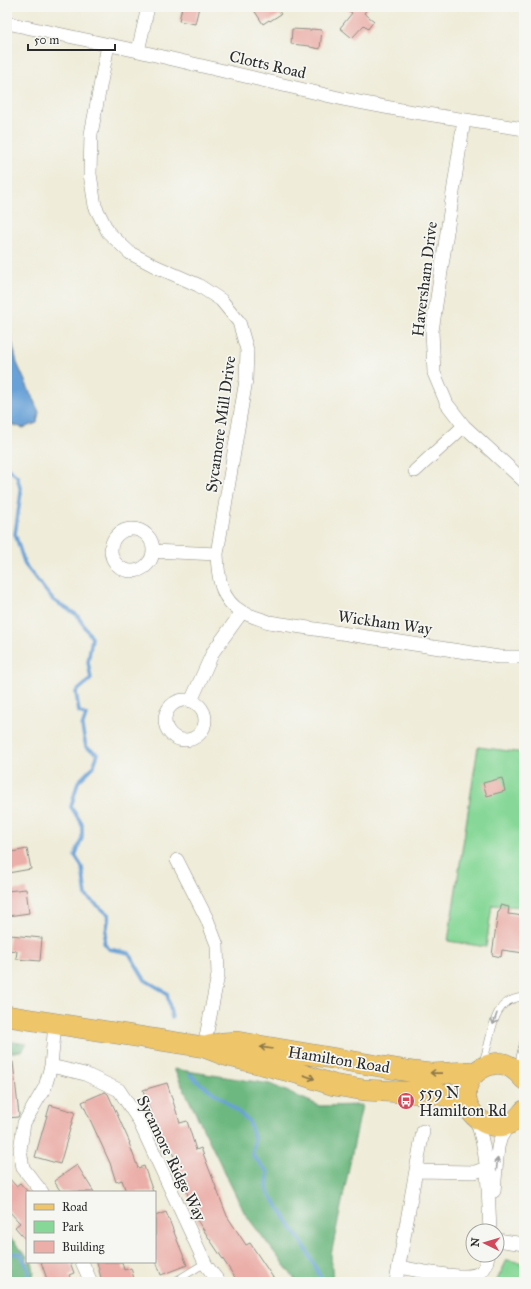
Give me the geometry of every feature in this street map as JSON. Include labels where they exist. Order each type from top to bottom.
[{"type":"main road","name":"Hamilton Road","points":[[7,1016],[204,1047],[225,1055],[298,1073],[334,1085],[364,1090],[440,1094],[456,1100],[482,1122],[491,1126],[500,1126],[519,1118]]},
{"type":"main road","name":"Hamilton Road","points":[[204,1047],[237,1042],[431,1074],[477,1071],[487,1065],[496,1063],[504,1064],[513,1068],[522,1076]]},
{"type":"main road","points":[[472,1112],[466,1098],[466,1089],[469,1080],[477,1071]]},
{"type":"street","points":[[138,51],[148,7]]},
{"type":"street","name":"Clotts Road","points":[[7,23],[138,51],[343,99],[524,129]]},
{"type":"street","name":"Sycamore Mill Drive","points":[[108,45],[91,134],[90,174],[95,206],[108,232],[130,253],[198,285],[221,300],[239,322],[248,350],[246,380],[217,554],[218,573],[224,594],[232,604],[242,612]]},
{"type":"street","name":"Haversham Drive","points":[[464,120],[432,332],[434,373],[447,404],[464,426],[524,481]]},
{"type":"street","points":[[415,471],[464,426]]},
{"type":"street","points":[[153,551],[217,554]]},
{"type":"street","points":[[191,701],[213,652],[242,612]]},
{"type":"street","name":"Wickham Way","points":[[242,612],[269,622],[499,657],[524,657]]},
{"type":"street","points":[[177,860],[207,919],[217,944],[218,975],[204,1047]]},
{"type":"street","points":[[41,1191],[23,1168],[20,1150],[24,1123],[45,1087],[51,1066],[55,1024]]},
{"type":"street","name":"Sycamore Ridge Way","points":[[51,1066],[85,1074],[119,1090],[138,1119],[205,1263],[219,1282]]},
{"type":"street","points":[[472,1112],[481,1132],[486,1168],[489,1223]]},
{"type":"street","points":[[491,1223],[498,1147],[501,1137],[519,1118]]},
{"type":"street","points":[[396,1282],[423,1131]]},
{"type":"street","points":[[416,1171],[475,1172],[486,1168]]},
{"type":"street","points":[[505,1241],[524,1244]]},
{"type":"street","points":[[82,1263],[91,1282]]},
{"type":"street","points":[[399,1267],[471,1277],[481,1272],[486,1263]]},
{"type":"lane","points":[[477,1071],[487,1051],[497,1013],[501,1006],[516,998],[524,997]]},
{"type":"lane","points":[[522,1076],[520,1057],[524,1041]]},
{"type":"lane","points":[[174,1282],[205,1263]]},
{"type":"green space","points":[[478,747],[524,753],[524,907],[492,905],[486,947],[448,941]]},
{"type":"green space","points":[[7,1041],[27,1044],[21,1051],[7,1053]]},
{"type":"green space","points":[[174,1069],[270,1084],[320,1106],[362,1105],[331,1255],[333,1282],[297,1282],[245,1214]]},
{"type":"green space","points":[[7,1234],[26,1255],[26,1263],[32,1263],[34,1272],[32,1282],[7,1282]]},
{"type":"green space","points":[[507,1260],[524,1263],[524,1282],[496,1282]]},
{"type":"water","points":[[7,288],[8,323],[17,363],[39,412],[37,423],[23,428],[7,423]]},
{"type":"building","points":[[182,7],[199,7],[195,24],[179,21]]},
{"type":"building","points":[[252,7],[276,7],[281,14],[263,24]]},
{"type":"building","points":[[344,7],[369,7],[364,13],[374,21],[368,29],[364,25],[352,38],[340,28],[352,13]]},
{"type":"building","points":[[292,29],[322,30],[320,49],[310,46],[291,44]]},
{"type":"building","points":[[502,778],[505,791],[487,796],[483,783]]},
{"type":"building","points":[[27,849],[31,869],[8,873],[7,853]]},
{"type":"building","points":[[26,889],[29,913],[8,916],[7,891]]},
{"type":"building","points":[[500,905],[509,907],[508,914],[524,916],[524,953],[502,950],[501,957],[492,955]]},
{"type":"building","points":[[10,935],[42,938],[40,961],[16,959],[17,951],[8,950]]},
{"type":"building","points":[[7,1062],[13,1062],[18,1117],[7,1118]]},
{"type":"building","points":[[167,1083],[180,1123],[187,1121],[196,1150],[201,1148],[227,1216],[246,1245],[250,1243],[276,1282],[238,1282],[197,1220],[171,1149],[163,1151],[143,1090]]},
{"type":"building","points":[[105,1092],[108,1094],[130,1143],[138,1168],[144,1166],[153,1191],[126,1191],[122,1180],[116,1182],[110,1163],[82,1102]]},
{"type":"building","points":[[50,1105],[75,1112],[60,1164],[35,1157]]},
{"type":"building","points":[[77,1165],[93,1191],[60,1191],[54,1181]]},
{"type":"building","points":[[7,1176],[16,1186],[20,1183],[27,1191],[26,1240],[15,1227],[20,1223],[7,1209]]},
{"type":"building","points":[[166,1212],[187,1265],[161,1275],[156,1261],[156,1216]]},
{"type":"building","points":[[41,1263],[70,1263],[74,1273],[69,1275],[72,1282],[48,1282]]},
{"type":"building","points":[[97,1263],[122,1263],[124,1270],[131,1268],[135,1282],[102,1282]]},
{"type":"waterway","points":[[7,468],[17,476],[21,492],[15,534],[25,565],[53,600],[77,615],[92,638],[88,662],[91,679],[76,692],[79,712],[86,715],[82,727],[86,747],[98,754],[93,767],[78,782],[71,807],[82,824],[82,838],[75,856],[82,867],[86,896],[109,915],[104,943],[109,949],[129,953],[145,980],[167,993],[172,1018]]},
{"type":"waterway","points":[[190,1074],[249,1121],[254,1138],[253,1156],[268,1172],[267,1190],[307,1251],[323,1282]]},
{"type":"waterway","points":[[7,1255],[9,1253],[21,1254],[29,1272],[25,1282]]},
{"type":"place","name":"559 N Hamilton Rd","points":[[406,1101]]}]
